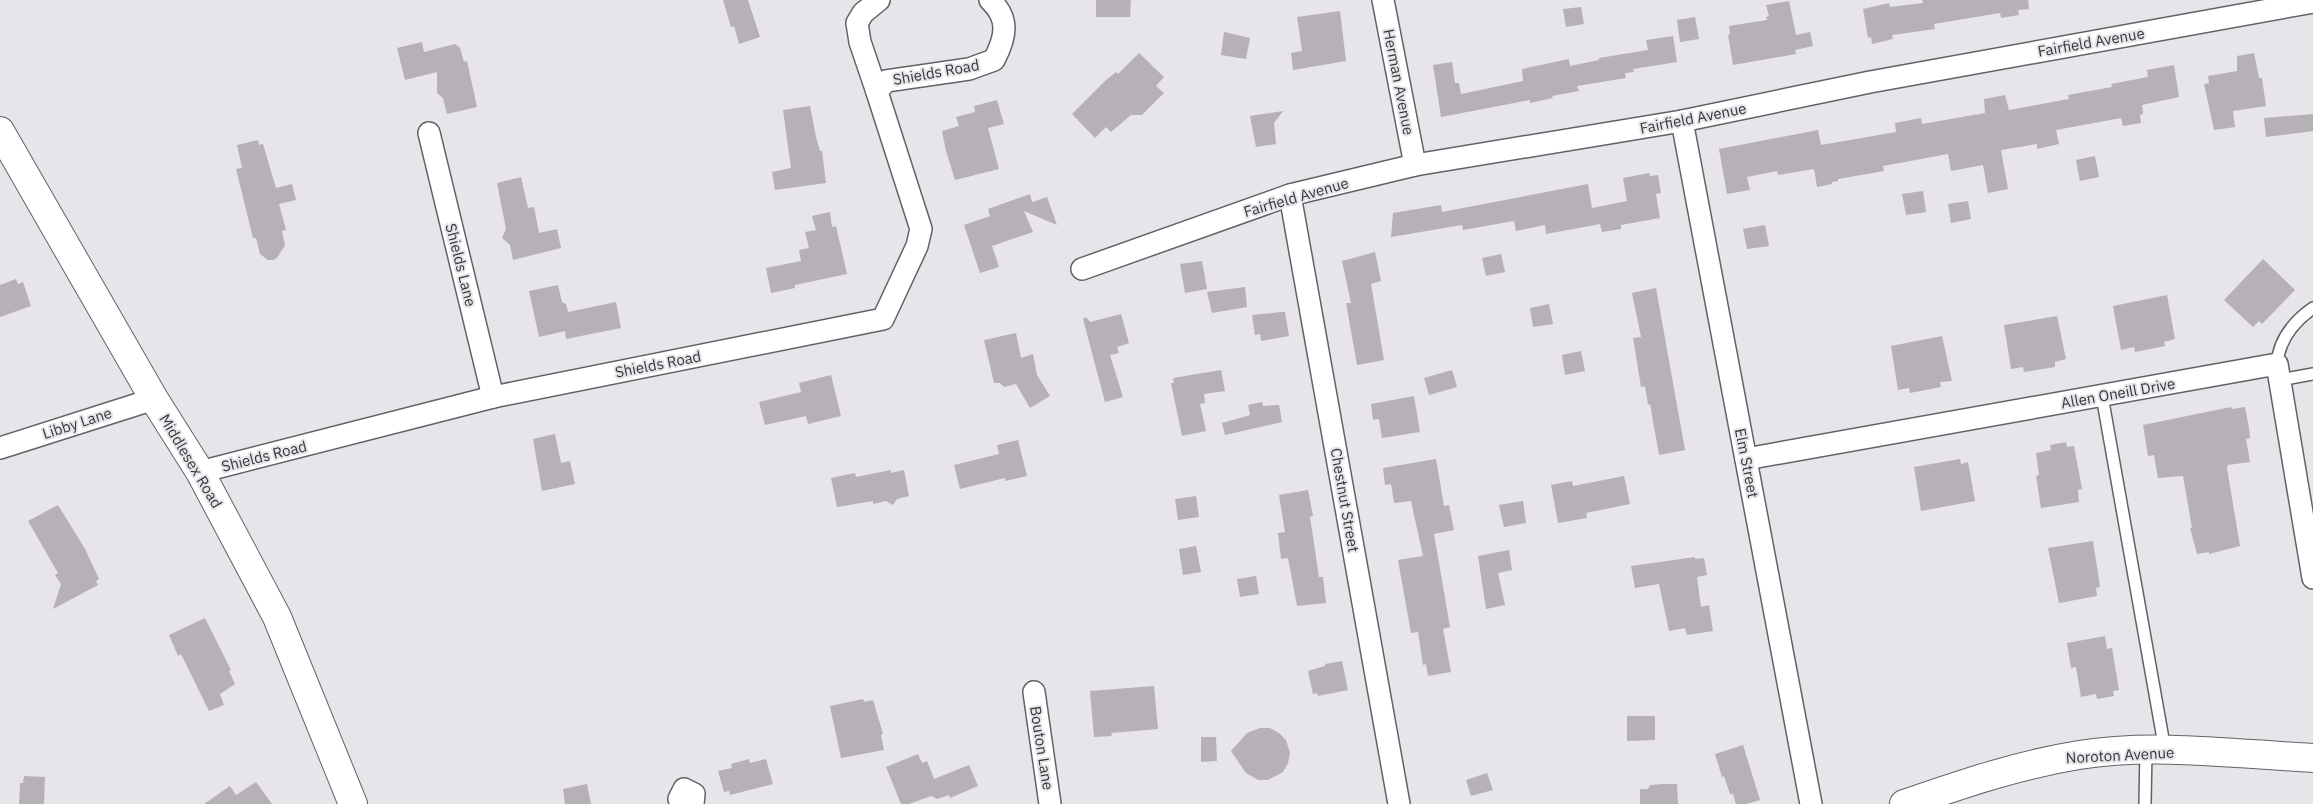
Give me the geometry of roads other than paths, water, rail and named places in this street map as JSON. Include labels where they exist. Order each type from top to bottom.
[{"type":"main road","name":"Middlesex Road","points":[[0,131],[154,399],[200,472],[277,617],[353,804]]},
{"type":"main road","name":"Noroton Avenue","points":[[1904,804],[2018,766],[2081,755],[2156,750],[2313,758]]},
{"type":"street","name":"Shields Road","points":[[200,472],[494,397],[882,319],[917,246],[921,229],[860,42],[857,23],[864,13],[879,0]]},
{"type":"street","name":"Shields Road","points":[[877,92],[886,81],[969,69],[994,60],[1002,44],[1005,28],[999,9],[990,0]]},
{"type":"street","name":"Herman Avenue","points":[[1382,0],[1415,165]]},
{"type":"street","name":"Fairfield Avenue","points":[[1082,269],[1290,195],[1415,165],[1682,121],[1870,82],[2313,2]]},
{"type":"street","name":"Elm Street","points":[[1682,121],[1811,804]]},
{"type":"street","name":"Shields Lane","points":[[429,133],[494,397]]},
{"type":"street","name":"Chestnut Street","points":[[1290,195],[1399,804]]},
{"type":"street","name":"Allen Oneill Drive","points":[[1746,459],[2102,396],[2279,372]]},
{"type":"street","points":[[2279,372],[2313,578]]},
{"type":"street","name":"Libby Lane","points":[[0,448],[154,399]]},
{"type":"street","name":"Bouton Lane","points":[[1034,692],[1050,804]]},
{"type":"street","points":[[682,804],[679,800],[684,789],[694,794],[693,804]]},
{"type":"lane","points":[[2313,308],[2297,322],[2282,342],[2279,372],[2313,374]]},
{"type":"lane","points":[[2102,396],[2156,750],[2145,804]]}]
